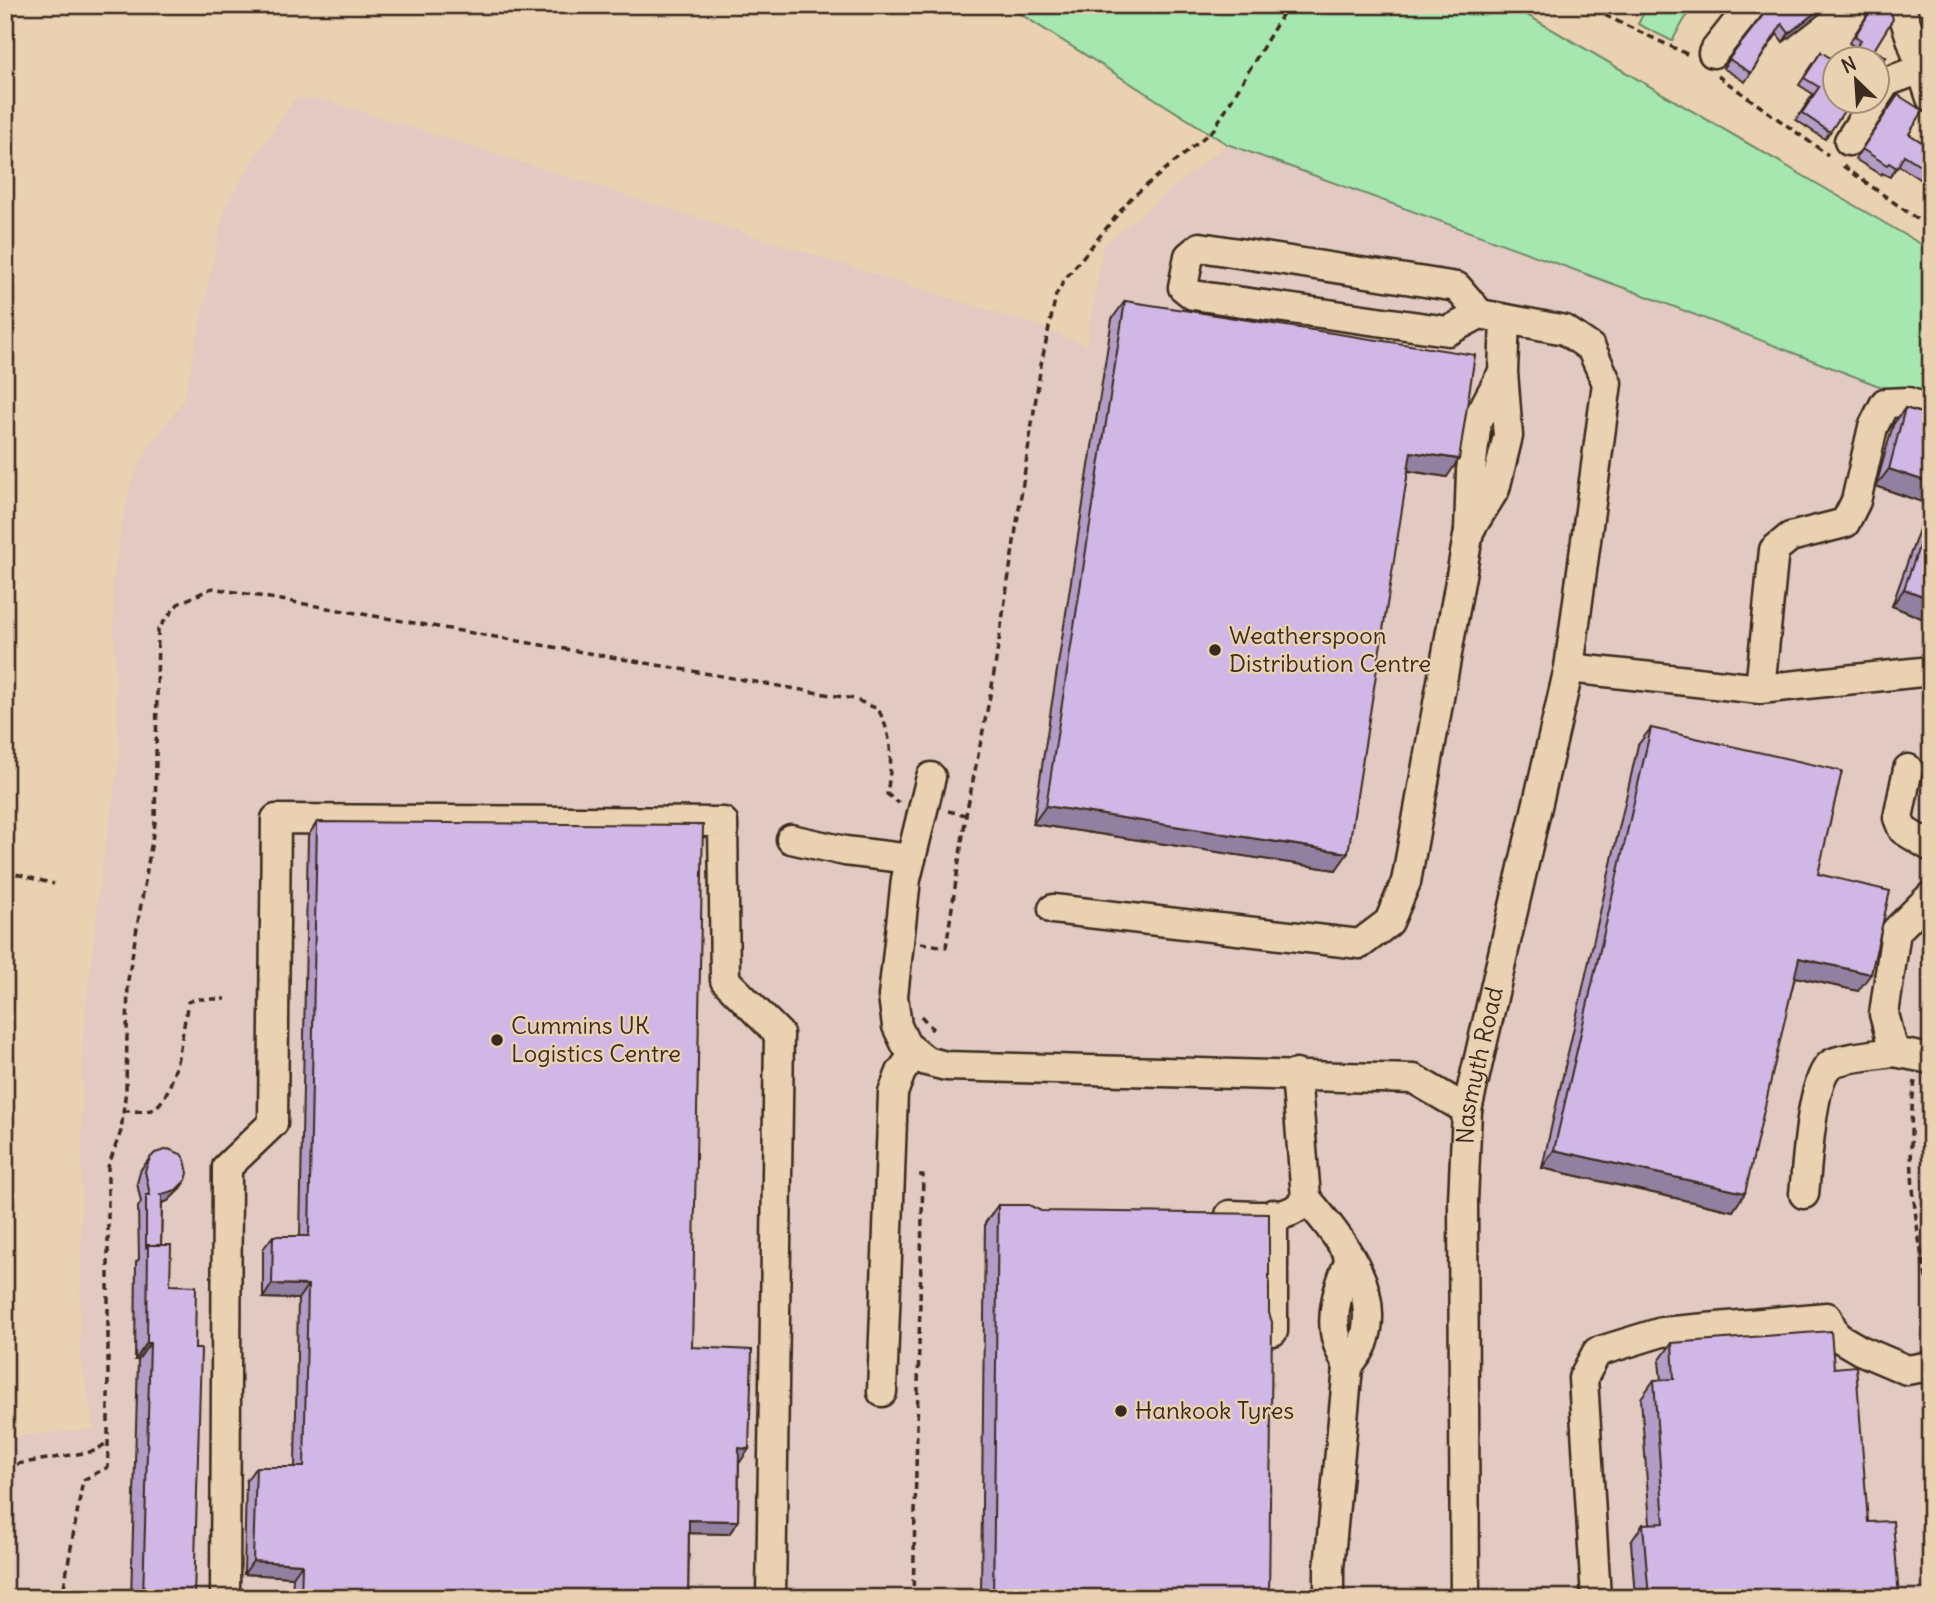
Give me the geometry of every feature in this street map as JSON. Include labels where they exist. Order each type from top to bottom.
[{"type":"street","points":[[1900,5],[1931,98]]},
{"type":"street","points":[[1707,61],[1747,6]]},
{"type":"street","points":[[1890,80],[1920,69]]},
{"type":"street","points":[[1841,155],[1865,116]]},
{"type":"street","points":[[1053,909],[1360,944],[1389,922],[1406,882],[1469,531],[1495,489],[1508,436],[1503,372],[1493,316],[1457,286],[1200,247],[1189,256],[1183,287],[1193,295],[1448,331],[1493,316]]},
{"type":"street","name":"Nasmyth Road","points":[[1465,1598],[1463,1201],[1467,1110],[1569,668],[1606,383],[1591,348],[1565,330],[1493,316]]},
{"type":"street","points":[[1760,689],[1774,551],[1790,537],[1845,523],[1856,500],[1873,427],[1885,403],[1908,402],[1931,410]]},
{"type":"street","points":[[1569,668],[1760,689],[1931,671]]},
{"type":"street","points":[[1908,769],[1898,818],[1903,830],[1931,847]]},
{"type":"street","points":[[931,777],[909,869],[893,996],[897,1026],[906,1045],[915,1054],[946,1066],[1414,1079],[1467,1110]]},
{"type":"street","points":[[225,1598],[228,1167],[273,1122],[276,818],[723,822],[725,980],[779,1034],[771,1598]]},
{"type":"street","points":[[791,848],[909,869]]},
{"type":"street","points":[[1915,1056],[1884,1014],[1896,931],[1931,896]]},
{"type":"street","points":[[883,1392],[893,1093],[901,1072],[915,1054]]},
{"type":"street","points":[[1804,1194],[1816,1087],[1825,1069],[1833,1062],[1915,1056]]},
{"type":"street","points":[[1204,1214],[1284,1215],[1302,1205],[1306,1198],[1296,1074]]},
{"type":"street","points":[[1306,1198],[1332,1229],[1350,1259],[1337,1289],[1336,1340],[1348,1367],[1329,1568],[1329,1598]]},
{"type":"street","points":[[1273,1214],[1273,1331]]},
{"type":"street","points":[[1596,1598],[1583,1378],[1597,1352],[1662,1332],[1827,1317],[1836,1336],[1860,1350],[1919,1368]]},
{"type":"path","points":[[921,943],[946,947],[966,815],[992,686],[1041,365],[1056,295],[1065,279],[1130,199],[1214,129],[1288,5]]},
{"type":"path","points":[[1583,5],[1707,61],[1841,155],[1931,229]]},
{"type":"path","points":[[62,1598],[83,1480],[108,1467],[108,1167],[121,1131],[124,1111],[128,980],[155,822],[158,629],[178,604],[212,589],[854,699],[878,709],[887,725],[892,759],[887,794],[896,803],[966,815]]},
{"type":"path","points":[[5,871],[54,884]]},
{"type":"path","points":[[124,1111],[152,1110],[162,1102],[179,1056],[188,1002],[195,999],[225,999]]},
{"type":"path","points":[[915,1054],[932,1028],[920,1015]]},
{"type":"path","points":[[1931,1018],[1915,1056],[1910,1144],[1914,1194],[1931,1299]]},
{"type":"path","points":[[908,1175],[923,1175],[913,1598]]},
{"type":"path","points":[[5,1466],[95,1451],[108,1442]]},
{"type":"shaded area","points":[[296,98],[325,100],[1041,327],[1087,346],[1103,245],[1227,144],[1641,294],[1931,406],[1931,1598],[5,1598],[5,1437],[94,1429],[80,1351],[83,1037],[100,883],[120,755],[113,581],[125,509],[135,472],[151,444],[184,400],[225,207],[257,154]]},
{"type":"green space","points":[[1006,5],[1510,5],[1931,250],[1931,406],[1641,294],[1227,144]]},
{"type":"green space","points":[[1648,5],[1693,5],[1672,41],[1638,24]]},
{"type":"building","points":[[1771,5],[1825,5],[1789,33],[1782,24],[1751,73],[1729,59]]},
{"type":"building","points":[[1870,5],[1889,5],[1893,19],[1876,46],[1857,46],[1861,40],[1855,36],[1871,10]]},
{"type":"building","points":[[1820,54],[1820,116],[1841,116],[1830,132],[1802,113],[1819,87],[1804,78]]},
{"type":"building","points":[[1898,95],[1923,111],[1909,134],[1931,148],[1931,172],[1904,155],[1897,168],[1889,163],[1887,165],[1862,149],[1884,116],[1890,116],[1890,107]]},
{"type":"building","name":"Weatherspoon Distribution Centre","points":[[1125,301],[1475,355],[1459,459],[1411,452],[1348,853],[1046,806]]},
{"type":"building","points":[[1905,408],[1931,416],[1931,483],[1889,469]]},
{"type":"building","points":[[1931,513],[1931,599],[1904,589]]},
{"type":"building","points":[[1651,728],[1842,771],[1818,874],[1890,891],[1871,974],[1799,958],[1745,1193],[1554,1150]]},
{"type":"building","name":"Cummins UK Logistics Centre","points":[[317,822],[703,825],[692,1347],[752,1350],[749,1449],[739,1448],[738,1521],[689,1520],[688,1598],[301,1598],[302,1564],[253,1561],[256,1467],[304,1467],[308,1285],[272,1284],[273,1236],[309,1236]]},
{"type":"building","points":[[168,1149],[181,1154],[188,1173],[186,1180],[176,1190],[159,1195],[162,1195],[161,1245],[146,1247],[146,1195],[150,1195],[145,1171],[155,1153]]},
{"type":"building","name":"Hankook Tyres","points":[[998,1205],[1029,1205],[1041,1211],[1269,1214],[1269,1313],[1272,1322],[1269,1598],[993,1598]]},
{"type":"building","points":[[148,1245],[171,1245],[170,1285],[196,1286],[195,1349],[201,1349],[194,1598],[143,1598],[150,1343],[147,1343]]},
{"type":"building","points":[[1831,1331],[1834,1368],[1856,1366],[1868,1522],[1893,1521],[1899,1598],[1649,1598],[1643,1524],[1664,1523],[1654,1380],[1674,1379],[1672,1343]]},
{"type":"place","name":"Weatherspoon Distribution Centre","points":[[1215,650]]},
{"type":"place","name":"Cummins UK Logistics Centre","points":[[497,1040]]},
{"type":"place","name":"Hankook Tyres","points":[[1121,1411]]}]
